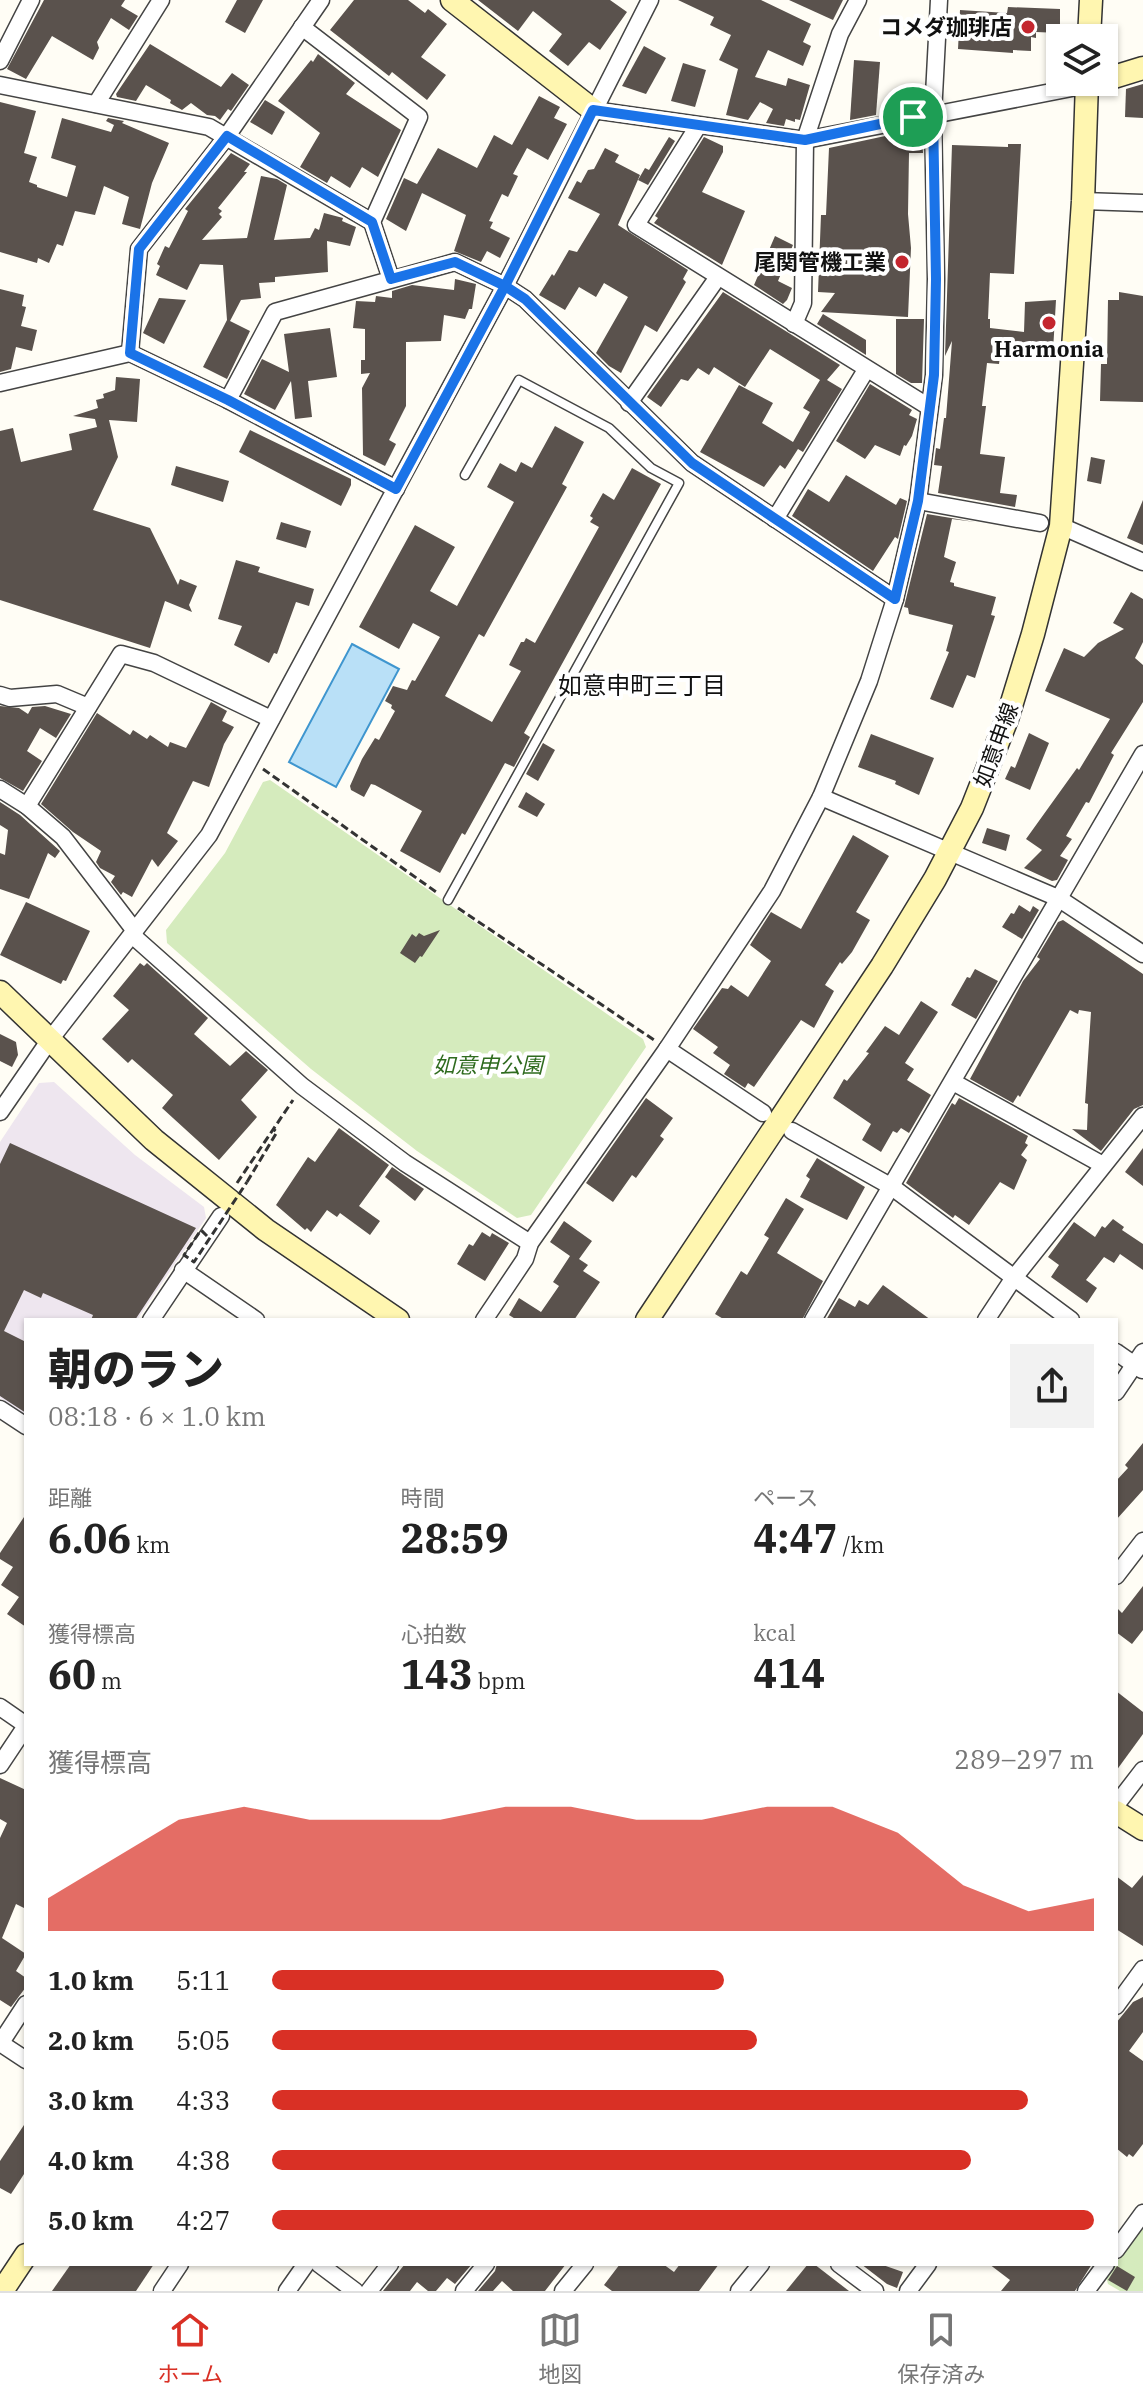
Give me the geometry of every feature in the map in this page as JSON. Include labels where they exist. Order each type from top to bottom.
[{"type":"street","points":[[0,61],[31,0]]},
{"type":"street","points":[[96,104],[161,0]]},
{"type":"street","points":[[130,353],[139,249],[227,136],[321,0]]},
{"type":"street","points":[[452,0],[593,110],[805,140],[1046,92]]},
{"type":"street","points":[[794,324],[803,303],[805,140],[840,34],[858,0]]},
{"type":"street","points":[[485,1318],[525,1259],[530,1243],[667,1049],[772,891],[821,797],[869,681],[895,599],[918,501],[934,375],[933,114],[939,0]]},
{"type":"street","points":[[1090,24],[1091,0]]},
{"type":"street","points":[[0,1112],[49,1041],[209,835],[505,286],[593,110],[642,3]]},
{"type":"street","points":[[302,27],[419,117],[372,222]]},
{"type":"street","points":[[1118,75],[1143,68]]},
{"type":"street","points":[[0,85],[209,127],[372,222],[391,279]]},
{"type":"street","name":"如意申線","points":[[648,1318],[882,966],[950,852],[972,808],[1007,719],[1033,634],[1050,524],[1093,96]]},
{"type":"street","points":[[698,126],[636,225],[929,407]]},
{"type":"street","points":[[1083,201],[1143,203]]},
{"type":"street","points":[[228,400],[275,312],[455,262],[525,299],[692,463],[895,599]]},
{"type":"street","points":[[629,403],[718,277]]},
{"type":"street","points":[[0,383],[130,353],[228,400],[396,489]]},
{"type":"street","points":[[775,519],[866,370]]},
{"type":"street","points":[[918,501],[1050,524],[1143,562]]},
{"type":"street","points":[[27,806],[121,654],[154,663],[271,719]]},
{"type":"street","points":[[0,695],[10,698],[57,694],[88,707]]},
{"type":"street","points":[[814,1318],[1143,754]]},
{"type":"street","points":[[0,789],[27,806],[63,837],[134,933],[302,1086],[405,1163],[530,1243]]},
{"type":"street","points":[[821,797],[1058,898],[1143,954]]},
{"type":"street","points":[[0,992],[154,1140],[266,1230],[395,1318]]},
{"type":"street","points":[[667,1049],[763,1113]]},
{"type":"street","points":[[953,1082],[1103,1165]]},
{"type":"street","points":[[987,1318],[1013,1279],[1143,1116]]},
{"type":"street","points":[[792,1131],[892,1187],[1068,1318]]},
{"type":"street","points":[[152,1318],[221,1216]]},
{"type":"street","points":[[183,1270],[253,1318]]},
{"type":"street","points":[[1118,1353],[1140,1363],[1118,1390]]},
{"type":"street","points":[[0,1409],[24,1425]]},
{"type":"street","points":[[1118,1573],[1143,1541]]},
{"type":"street","points":[[0,1707],[24,1724]]},
{"type":"street","points":[[0,1765],[24,1728]]},
{"type":"street","points":[[1118,1802],[1143,1770]]},
{"type":"street","points":[[1118,1813],[1143,1829]]},
{"type":"street","points":[[1118,2004],[1137,1990],[1143,1969]]},
{"type":"street","points":[[24,2007],[0,2044],[24,2059]]},
{"type":"street","points":[[1118,2247],[1143,2213]]},
{"type":"street","points":[[2,2291],[24,2258]]},
{"type":"street","points":[[162,2291],[179,2266]]},
{"type":"street","points":[[287,2291],[305,2266]]},
{"type":"street","points":[[322,2266],[355,2291]]},
{"type":"street","points":[[369,2291],[388,2266]]},
{"type":"street","points":[[464,2291],[484,2266]]},
{"type":"street","points":[[563,2291],[583,2266]]},
{"type":"street","points":[[739,2291],[759,2266]]},
{"type":"street","points":[[842,2266],[875,2291]]},
{"type":"street","points":[[908,2291],[927,2266]]},
{"type":"street","points":[[1094,2288],[1105,2266]]},
{"type":"lane","points":[[448,900],[679,483],[651,468],[609,428],[519,380],[465,475]]},
{"type":"path","points":[[237,1183],[302,1086]]},
{"type":"path","points":[[207,1236],[201,1230],[184,1255],[194,1262],[277,1132],[273,1129]]},
{"type":"shaded area","points":[[54,1082],[135,1155],[204,1207],[206,1218],[138,1318],[24,1318],[24,1414],[0,1398],[0,1142],[39,1083]]},
{"type":"green space","name":"如意申公園","points":[[270,780],[643,1039],[646,1047],[531,1215],[517,1218],[417,1151],[311,1069],[167,943],[166,930],[225,853],[263,782]]},
{"type":"green space","points":[[1143,2226],[1143,2291],[1120,2291],[1108,2284],[1106,2277],[1114,2266],[1118,2266],[1118,2260]]},
{"type":"water","points":[[352,644],[399,669],[336,787],[289,762]]},
{"type":"building","points":[[44,0],[125,0],[121,6],[138,16],[129,30],[111,18],[97,42],[99,48],[93,60],[52,36],[26,79],[7,69]]},
{"type":"building","points":[[237,0],[263,0],[245,33],[225,22]]},
{"type":"building","points":[[354,0],[408,0],[425,13],[428,9],[447,24],[421,57],[446,75],[427,100],[392,72],[389,76],[330,30]]},
{"type":"building","points":[[478,0],[610,0],[627,12],[600,50],[589,42],[568,66],[549,51],[562,34],[533,11],[518,31]]},
{"type":"building","points":[[678,0],[761,0],[811,24],[803,42],[811,46],[803,66],[768,50],[755,77],[786,86],[788,78],[810,85],[800,120],[786,119],[784,126],[766,123],[773,109],[760,102],[748,120],[726,115],[738,69],[719,60],[731,35],[710,25],[714,17]]},
{"type":"building","points":[[789,0],[843,0],[833,20]]},
{"type":"building","points":[[1008,7],[1060,9],[1060,24],[1046,24],[1046,32],[1036,32],[1036,38],[1031,37],[1031,51],[1013,50],[1013,53],[958,49],[960,10],[1007,13]]},
{"type":"building","points":[[150,44],[221,87],[232,73],[249,85],[231,111],[228,109],[220,120],[191,103],[182,110],[146,85],[136,101],[117,97],[116,94]]},
{"type":"building","points":[[644,46],[666,58],[646,94],[622,86]]},
{"type":"building","points":[[318,54],[355,83],[346,94],[401,130],[378,177],[362,167],[350,188],[331,176],[327,183],[300,167],[320,133],[278,101]]},
{"type":"building","points":[[854,60],[880,62],[876,115],[850,120]]},
{"type":"building","points":[[683,63],[706,70],[695,107],[671,101]]},
{"type":"building","points":[[1143,84],[1143,118],[1125,117],[1126,89]]},
{"type":"building","points":[[539,96],[560,107],[554,118],[567,124],[548,160],[527,148],[513,174],[518,176],[508,197],[502,194],[489,221],[493,222],[490,228],[510,238],[500,258],[487,251],[481,262],[454,251],[466,215],[422,193],[406,231],[386,219],[404,178],[417,184],[438,148],[477,168],[494,135],[512,145]]},
{"type":"building","points":[[265,100],[285,112],[272,135],[250,122]]},
{"type":"building","points":[[0,102],[36,111],[24,153],[37,157],[29,182],[67,197],[76,166],[51,158],[62,118],[111,132],[114,125],[106,121],[108,118],[124,121],[122,123],[169,143],[152,183],[140,229],[122,224],[129,197],[104,186],[95,215],[75,211],[63,246],[57,244],[49,263],[38,258],[37,263],[0,252]]},
{"type":"building","points":[[904,132],[904,139],[922,138],[923,153],[909,153],[911,248],[908,317],[821,312],[835,293],[818,292],[821,215],[826,215],[829,148]]},
{"type":"building","points":[[669,137],[675,141],[648,185],[638,180],[645,168],[649,170]]},
{"type":"building","points":[[704,137],[723,146],[723,152],[702,192],[745,211],[722,265],[654,223],[658,218],[655,216]]},
{"type":"building","points":[[1008,144],[1021,144],[1014,274],[990,273],[990,328],[1024,332],[1025,302],[1056,300],[1053,351],[1035,350],[1035,358],[1000,356],[999,364],[987,363],[980,454],[1005,457],[1000,493],[1017,495],[1015,507],[938,493],[942,466],[934,465],[946,418],[952,341],[945,356],[952,145],[1008,147]]},
{"type":"building","points":[[605,148],[619,155],[615,162],[640,175],[618,225],[688,270],[683,279],[686,282],[657,332],[645,325],[621,373],[596,353],[628,297],[604,283],[596,297],[579,287],[565,310],[539,295],[569,250],[577,252],[600,214],[568,198],[577,181],[581,183],[588,170],[594,169]]},
{"type":"building","points":[[231,153],[250,164],[218,208],[222,211],[219,214],[222,217],[202,240],[247,238],[261,176],[287,185],[274,240],[310,238],[315,228],[319,230],[324,213],[343,218],[342,221],[356,227],[350,246],[327,241],[328,272],[275,277],[275,282],[259,283],[261,298],[241,300],[230,321],[250,331],[227,379],[203,367],[227,320],[223,265],[200,264],[187,290],[156,275],[165,246],[169,248],[188,211],[185,209]]},
{"type":"building","points":[[775,236],[793,245],[778,281],[792,288],[783,304],[754,285]]},
{"type":"building","points":[[455,279],[476,284],[472,309],[469,309],[465,319],[444,315],[441,341],[406,342],[406,406],[389,440],[396,444],[385,466],[363,455],[362,388],[370,373],[361,374],[361,360],[365,360],[365,329],[353,328],[356,301],[375,302],[376,296],[392,298],[392,291],[412,285],[454,290]]},
{"type":"building","points":[[0,289],[24,295],[22,306],[26,307],[21,326],[37,330],[32,351],[16,347],[11,369],[0,372]]},
{"type":"building","points":[[723,292],[840,365],[827,380],[842,389],[803,452],[798,449],[785,469],[780,465],[764,487],[700,452],[739,385],[773,403],[762,423],[793,442],[810,412],[803,408],[820,380],[770,349],[745,387],[714,367],[709,375],[698,368],[688,381],[681,379],[661,407],[647,397]]},
{"type":"building","points":[[1119,292],[1143,296],[1143,402],[1100,401],[1101,364],[1107,364],[1108,300],[1119,300]]},
{"type":"building","points":[[159,298],[186,300],[164,344],[143,333]]},
{"type":"building","points":[[823,314],[866,340],[866,355],[817,324]]},
{"type":"building","points":[[896,319],[924,319],[922,383],[911,383],[896,374]]},
{"type":"building","points":[[330,328],[337,377],[308,381],[312,417],[295,419],[291,381],[275,410],[244,394],[262,359],[289,372],[284,334]]},
{"type":"building","points":[[116,377],[140,379],[137,422],[109,420],[118,457],[93,510],[150,528],[178,585],[180,579],[197,586],[189,605],[192,612],[165,601],[150,648],[0,600],[0,431],[13,428],[21,462],[72,450],[69,434],[97,427],[95,419],[73,416],[98,408],[96,400],[115,390]]},
{"type":"building","points":[[870,384],[912,410],[909,415],[917,419],[912,436],[900,456],[875,445],[865,459],[836,441]]},
{"type":"building","points":[[555,426],[584,442],[562,484],[567,487],[484,637],[479,634],[445,696],[492,722],[521,671],[509,665],[521,642],[526,638],[535,643],[599,527],[590,522],[593,518],[590,516],[603,493],[614,500],[632,468],[661,484],[524,733],[530,737],[514,767],[505,763],[440,873],[400,851],[422,811],[375,785],[371,784],[364,797],[351,790],[350,786],[362,759],[375,738],[379,740],[395,711],[385,701],[393,686],[407,690],[440,637],[413,623],[399,649],[359,627],[415,525],[455,547],[430,591],[457,606],[514,502],[487,487],[500,463],[516,472],[521,462],[532,468]]},
{"type":"building","points":[[250,430],[351,479],[341,506],[239,452]]},
{"type":"building","points":[[1091,457],[1105,460],[1101,484],[1087,481]]},
{"type":"building","points":[[176,466],[229,481],[223,502],[171,485]]},
{"type":"building","points":[[846,475],[896,505],[900,498],[907,501],[898,539],[895,537],[873,571],[792,516],[808,489],[829,502]]},
{"type":"building","points":[[1143,500],[1143,545],[1127,538]]},
{"type":"building","points":[[927,514],[975,522],[952,519],[944,557],[956,562],[950,582],[954,586],[996,597],[991,615],[995,616],[975,678],[967,675],[953,708],[930,699],[949,652],[946,651],[953,625],[909,614],[908,608],[904,607]]},
{"type":"building","points":[[281,522],[311,531],[306,548],[276,539]]},
{"type":"building","points":[[236,560],[260,567],[258,572],[314,589],[309,606],[296,602],[277,654],[274,653],[269,663],[234,645],[242,626],[218,619]]},
{"type":"building","points":[[1131,592],[1143,599],[1143,642],[1135,658],[1143,665],[1143,702],[1111,753],[1114,755],[1089,803],[1086,802],[1066,836],[1072,839],[1060,856],[1068,860],[1057,880],[1052,881],[1024,868],[1042,850],[1026,839],[1077,768],[1079,770],[1110,719],[1045,691],[1064,648],[1084,657],[1098,643],[1124,629],[1113,623]]},
{"type":"building","points":[[211,702],[227,711],[222,721],[234,727],[224,744],[209,787],[193,781],[167,833],[178,841],[158,867],[152,859],[132,897],[123,892],[121,895],[111,882],[115,876],[100,868],[96,862],[101,851],[41,804],[97,713],[130,735],[133,730],[147,739],[150,735],[168,747],[170,742],[186,748]]},
{"type":"building","points":[[0,706],[19,708],[28,714],[32,707],[45,706],[71,714],[56,738],[40,728],[27,751],[42,761],[23,791],[0,778]]},
{"type":"building","points":[[1029,733],[1049,743],[1030,790],[1005,779],[1011,766],[1015,768]]},
{"type":"building","points":[[871,734],[934,758],[919,795],[895,784],[896,781],[858,767]]},
{"type":"building","points":[[543,743],[555,750],[538,781],[526,774]]},
{"type":"building","points":[[526,792],[545,804],[537,817],[518,807]]},
{"type":"building","points":[[0,802],[20,815],[60,851],[55,858],[48,853],[29,899],[0,889],[0,853],[5,855],[8,830],[0,825]]},
{"type":"building","points":[[987,828],[1010,835],[1006,851],[982,843]]},
{"type":"building","points":[[853,835],[889,856],[856,912],[870,920],[852,952],[842,964],[840,962],[825,985],[834,991],[814,1028],[801,1020],[754,1087],[748,1083],[745,1088],[724,1074],[730,1065],[713,1053],[718,1047],[693,1029],[722,988],[728,989],[731,985],[748,997],[771,961],[750,945],[771,912],[801,929]]},
{"type":"building","points":[[26,902],[90,931],[66,981],[63,980],[61,984],[0,955]]},
{"type":"building","points":[[1019,905],[1030,912],[1033,906],[1039,910],[1022,939],[1002,927]]},
{"type":"building","points":[[1063,920],[1143,974],[1143,1105],[1134,1109],[1101,1151],[1072,1129],[1087,1130],[1088,1104],[1085,1103],[1091,1012],[1079,1010],[1078,1014],[1070,1010],[1020,1097],[1018,1095],[1013,1103],[970,1079],[1023,981],[1040,959],[1037,957],[1058,922]]},
{"type":"building","points":[[440,930],[415,963],[400,953],[412,934],[424,936]]},
{"type":"building","points":[[140,963],[144,966],[147,963],[208,1018],[194,1034],[230,1066],[246,1051],[268,1070],[241,1100],[257,1117],[219,1160],[162,1108],[173,1095],[132,1059],[128,1063],[102,1039],[129,1010],[113,996]]},
{"type":"building","points":[[975,969],[998,981],[976,1019],[951,1005]]},
{"type":"building","points":[[921,1001],[938,1012],[905,1063],[914,1069],[907,1080],[931,1095],[909,1133],[901,1128],[897,1133],[893,1131],[881,1152],[862,1140],[871,1124],[833,1098],[844,1079],[847,1081],[869,1053],[866,1052],[885,1026],[899,1035]]},
{"type":"building","points":[[0,1034],[16,1042],[18,1055],[12,1067],[0,1061]]},
{"type":"building","points":[[646,1098],[673,1118],[660,1136],[664,1139],[636,1178],[632,1175],[613,1202],[586,1183]]},
{"type":"building","points":[[959,1098],[1028,1136],[1025,1143],[1028,1145],[1021,1155],[1027,1160],[1014,1190],[1000,1182],[969,1225],[955,1215],[953,1218],[906,1183],[952,1103],[955,1105]]},
{"type":"building","points":[[339,1128],[389,1165],[359,1206],[380,1221],[370,1235],[340,1213],[337,1217],[327,1210],[311,1232],[276,1205],[308,1157],[315,1162]]},
{"type":"building","points":[[10,1143],[196,1228],[136,1318],[92,1318],[93,1315],[43,1293],[41,1298],[24,1290],[4,1331],[24,1341],[24,1412],[0,1396],[0,1164]]},
{"type":"building","points":[[1143,1148],[1143,1186],[1125,1172]]},
{"type":"building","points":[[817,1158],[865,1187],[847,1220],[800,1197],[810,1179],[806,1176]]},
{"type":"building","points":[[392,1167],[424,1189],[415,1201],[385,1177]]},
{"type":"building","points":[[786,1198],[804,1209],[777,1253],[823,1281],[803,1318],[722,1318],[715,1314],[741,1271],[747,1275],[769,1238],[764,1235]]},
{"type":"building","points":[[1113,1219],[1124,1227],[1122,1230],[1143,1244],[1143,1270],[1120,1254],[1114,1263],[1104,1257],[1086,1280],[1097,1288],[1087,1303],[1051,1277],[1059,1265],[1048,1257],[1074,1222],[1095,1237],[1102,1226],[1105,1228]]},
{"type":"building","points":[[564,1221],[592,1241],[579,1259],[588,1265],[583,1271],[600,1282],[575,1318],[514,1318],[509,1315],[519,1298],[541,1312],[559,1286],[553,1282],[570,1256],[550,1242]]},
{"type":"building","points":[[482,1232],[490,1237],[492,1233],[509,1243],[485,1281],[457,1264],[469,1244],[473,1246]]},
{"type":"building","points":[[883,1285],[928,1318],[827,1318],[839,1298],[855,1307],[859,1300],[868,1305]]},
{"type":"building","points":[[1143,1443],[1143,1490],[1118,1518],[1118,1479],[1128,1468],[1125,1465]]},
{"type":"building","points":[[24,1517],[24,1626],[7,1614],[19,1597],[1,1585],[13,1567],[0,1559],[0,1553]]},
{"type":"building","points":[[1143,1586],[1143,1630],[1132,1644],[1118,1634],[1118,1609],[1122,1613]]},
{"type":"building","points":[[1118,1693],[1143,1712],[1143,1734],[1118,1768]]},
{"type":"building","points":[[0,1778],[24,1789],[24,1908],[16,1904],[2,1938],[24,1953],[16,1971],[24,1977],[24,1990],[11,2007],[0,2000],[0,1838],[7,1823],[0,1819]]},
{"type":"building","points":[[1143,1875],[1143,1946],[1118,1930],[1118,1878],[1132,1888]]},
{"type":"building","points":[[1143,1997],[1143,2032],[1129,2051],[1143,2061],[1143,2144],[1133,2157],[1129,2154],[1127,2157],[1118,2150],[1118,2021],[1133,2002]]},
{"type":"building","points":[[24,2125],[24,2174],[11,2194],[0,2188],[0,2161]]},
{"type":"building","points":[[70,2266],[153,2266],[136,2291],[52,2291]]},
{"type":"building","points":[[403,2266],[470,2266],[455,2284],[447,2278],[436,2291],[428,2291],[417,2282],[410,2291],[383,2291]]},
{"type":"building","points":[[496,2266],[564,2266],[545,2291],[513,2291],[502,2281],[493,2291],[478,2291]]},
{"type":"building","points":[[618,2266],[666,2266],[674,2272],[678,2266],[718,2266],[699,2291],[612,2291],[604,2285]]},
{"type":"building","points":[[806,2266],[817,2266],[849,2291],[786,2291]]},
{"type":"building","points":[[864,2266],[886,2266],[903,2272],[897,2288]]},
{"type":"building","points":[[992,2266],[1091,2266],[1075,2291],[1001,2291],[1010,2280]]},
{"type":"building","points":[[1117,2266],[1135,2277],[1127,2291],[1108,2280]]},
{"type":"place","name":"コメダ珈琲店","points":[[1028,27]]},
{"type":"place","name":"尾関管機工業","points":[[902,262]]},
{"type":"place","name":"Harmonia","points":[[1049,323]]},
{"type":"district","name":"如意申町三丁目","points":[[642,686]]},
{"type":"route","points":[[913,117],[805,140],[593,110],[505,286],[455,262],[391,279],[372,222],[227,136],[139,249],[130,353],[228,400],[396,489],[505,286],[525,299],[692,463],[895,599],[918,501],[934,375],[933,114],[913,117]]}]
